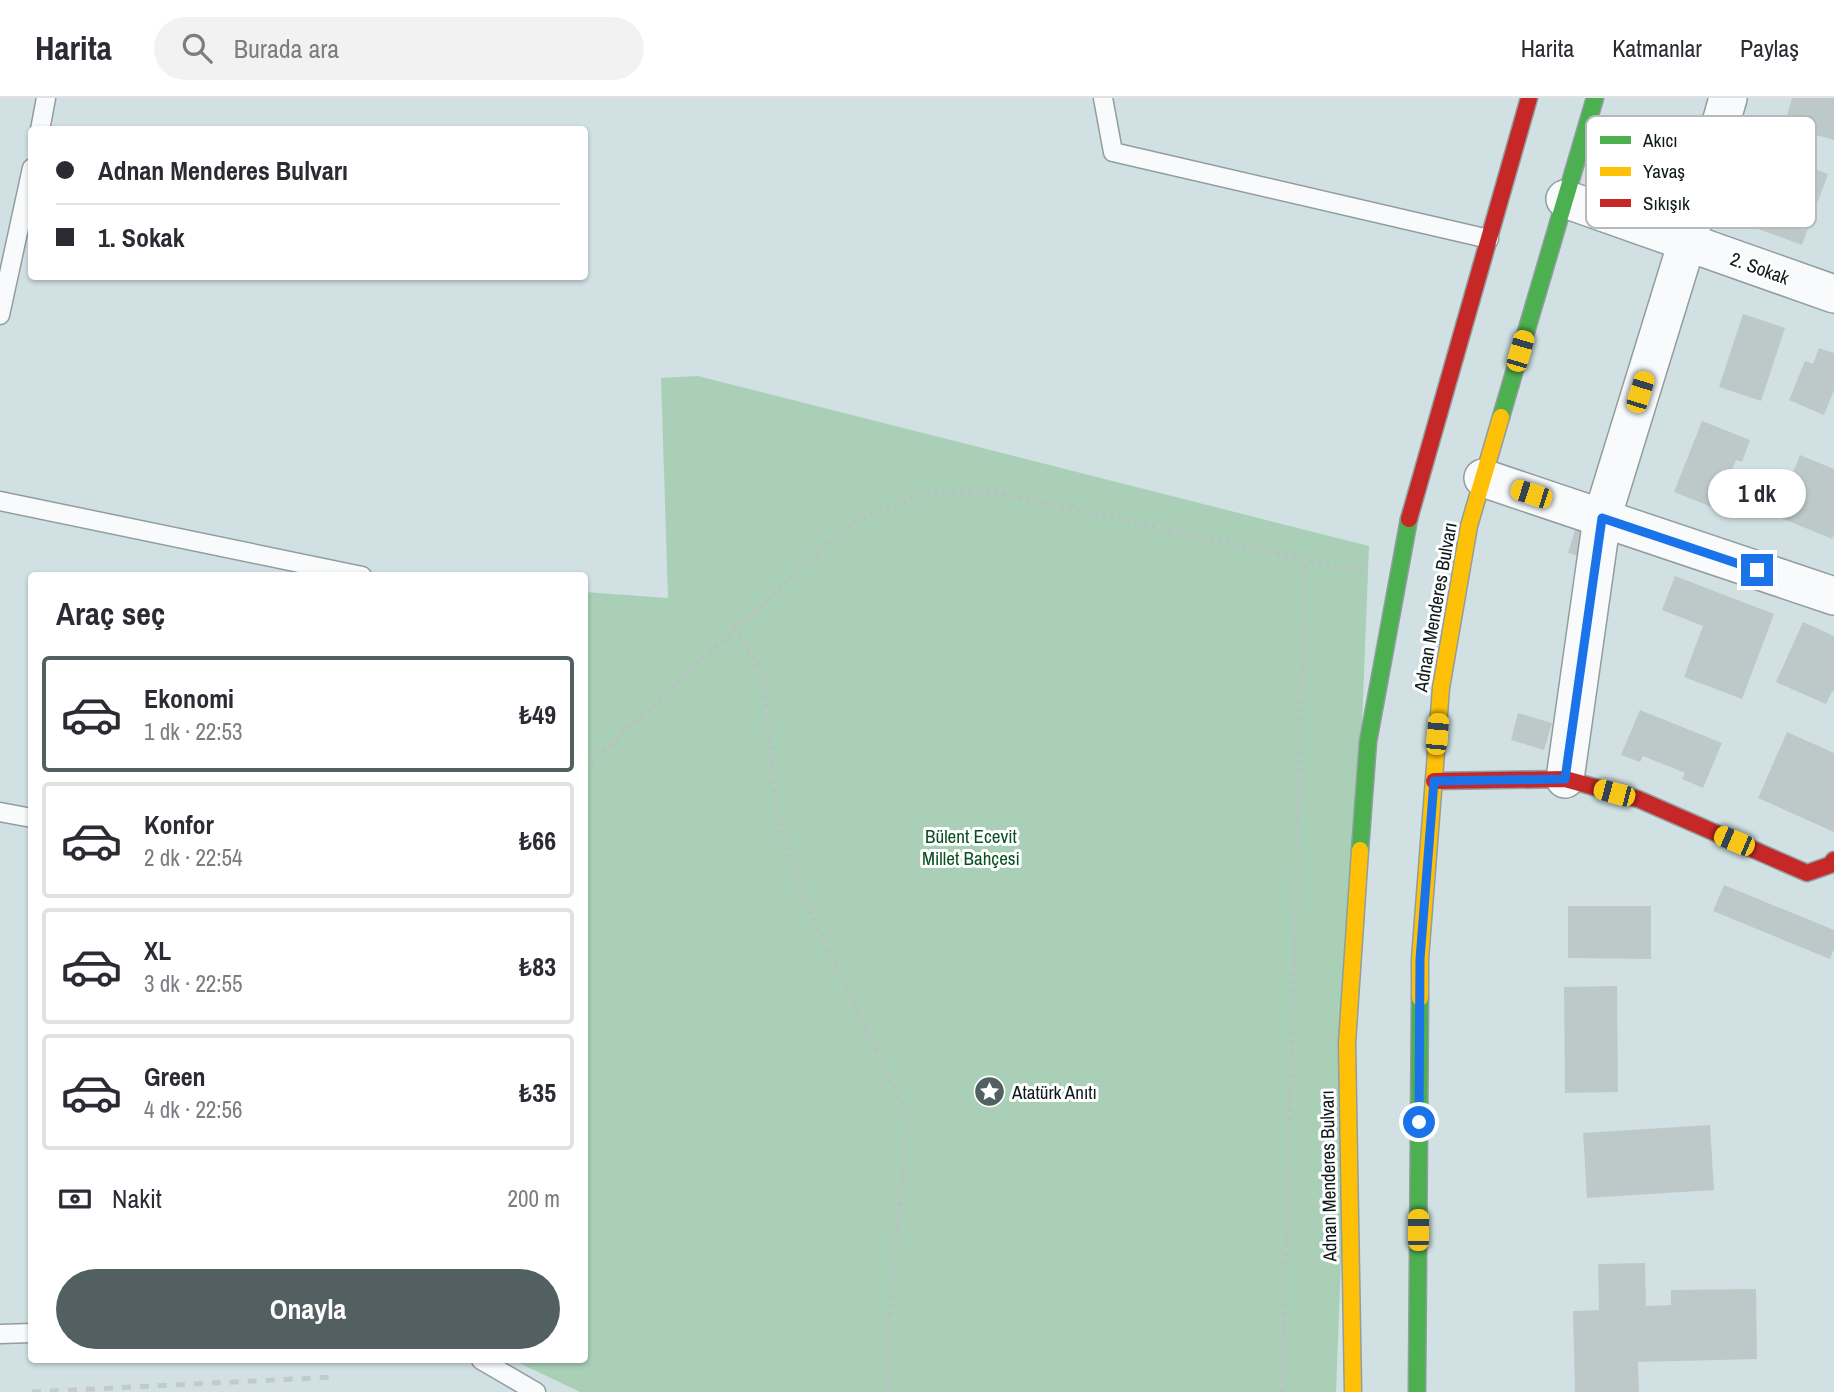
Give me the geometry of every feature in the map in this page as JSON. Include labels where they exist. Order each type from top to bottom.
[{"type":"main road","name":"Adnan Menderes Bulvarı","points":[[1353,1392],[1347,1043],[1368,742],[1407,527],[1529,98]]},
{"type":"main road","name":"Adnan Menderes Bulvarı","points":[[1590,116],[1595,98]]},
{"type":"main road","name":"Adnan Menderes Bulvarı","points":[[1417,1392],[1420,959],[1441,688],[1469,526],[1586,128]]},
{"type":"main road","points":[[1434,781],[1565,779],[1638,799],[1807,873],[1830,865],[1834,860]]},
{"type":"street","points":[[1723,116],[1728,98]]},
{"type":"street","name":"2. Sokak","points":[[1565,199],[1586,206]]},
{"type":"street","name":"2. Sokak","points":[[1647,228],[1834,294]]},
{"type":"street","points":[[1565,779],[1602,518],[1691,228]]},
{"type":"street","points":[[1483,478],[1834,596]]},
{"type":"lane","points":[[41,126],[47,98]]},
{"type":"lane","points":[[1103,98],[1113,152],[1489,239]]},
{"type":"lane","points":[[0,315],[28,186]]},
{"type":"lane","points":[[0,501],[343,572]]},
{"type":"lane","points":[[0,812],[28,817]]},
{"type":"lane","points":[[0,1335],[28,1333]]},
{"type":"lane","points":[[486,1363],[536,1392]]},
{"type":"path","points":[[588,765],[853,522],[924,494],[999,492],[1397,580]]},
{"type":"path","points":[[1282,1392],[1305,560]]},
{"type":"path","points":[[736,628],[764,678],[776,814],[804,899],[908,1116],[887,1345],[888,1392]]},
{"type":"green space","name":"Bülent Ecevit Millet Bahçesi","points":[[698,376],[1369,546],[1336,1392],[580,1392],[519,1363],[588,1363],[588,592],[668,598],[661,378]]},
{"type":"building","points":[[1792,98],[1834,98],[1834,140],[1816,135],[1816,116],[1787,116]]},
{"type":"building","points":[[1816,169],[1828,174],[1816,207]]},
{"type":"building","points":[[1755,228],[1808,228],[1802,245]]},
{"type":"building","points":[[1743,314],[1785,328],[1761,401],[1719,387]]},
{"type":"building","points":[[1819,348],[1834,353],[1834,390],[1824,415],[1789,400],[1805,361],[1813,364]]},
{"type":"building","points":[[1702,421],[1750,440],[1742,462],[1736,460],[1724,489],[1732,493],[1724,512],[1674,492]]},
{"type":"building","points":[[1800,455],[1834,469],[1832,539],[1776,516]]},
{"type":"building","points":[[1578,520],[1600,527],[1589,559],[1568,553]]},
{"type":"building","points":[[1675,576],[1774,614],[1742,699],[1684,677],[1703,626],[1662,610]]},
{"type":"building","points":[[1803,622],[1834,636],[1834,692],[1832,691],[1826,704],[1776,682]]},
{"type":"building","points":[[1640,710],[1722,743],[1703,788],[1682,779],[1685,773],[1643,756],[1640,762],[1621,755]]},
{"type":"building","points":[[1518,713],[1552,723],[1544,750],[1511,740]]},
{"type":"building","points":[[1787,732],[1834,753],[1834,832],[1758,798]]},
{"type":"building","points":[[1724,885],[1834,930],[1834,949],[1830,959],[1713,911]]},
{"type":"building","points":[[1568,906],[1651,906],[1651,959],[1568,958]]},
{"type":"building","points":[[1617,986],[1618,1092],[1565,1093],[1564,987]]},
{"type":"building","points":[[1710,1125],[1714,1190],[1587,1198],[1583,1133]]},
{"type":"building","points":[[1645,1263],[1646,1306],[1671,1305],[1671,1290],[1756,1289],[1757,1359],[1638,1362],[1639,1392],[1575,1392],[1573,1311],[1599,1310],[1598,1264]]},
{"type":"railway","points":[[32,1392],[335,1377]]},
{"type":"traffic: fast","points":[[1590,116],[1595,98]]},
{"type":"traffic: fast","points":[[1501,417],[1586,129]]},
{"type":"traffic: fast","points":[[1360,850],[1368,742],[1409,519]]},
{"type":"traffic: fast","points":[[1417,1392],[1420,998]]},
{"type":"traffic: slow","points":[[1420,998],[1420,959],[1441,688],[1469,526],[1501,417]]},
{"type":"traffic: slow","points":[[1353,1392],[1347,1043],[1360,850]]},
{"type":"traffic: jam","points":[[1409,519],[1529,98]]},
{"type":"traffic: jam","points":[[1434,781],[1565,779],[1638,799],[1807,873],[1830,865],[1834,860]]},
{"type":"place","name":"Atatürk Anıtı","points":[[989,1092]]},
{"type":"route","points":[[1419,1122],[1420,959],[1434,781],[1565,779],[1602,518],[1757,570]]}]
